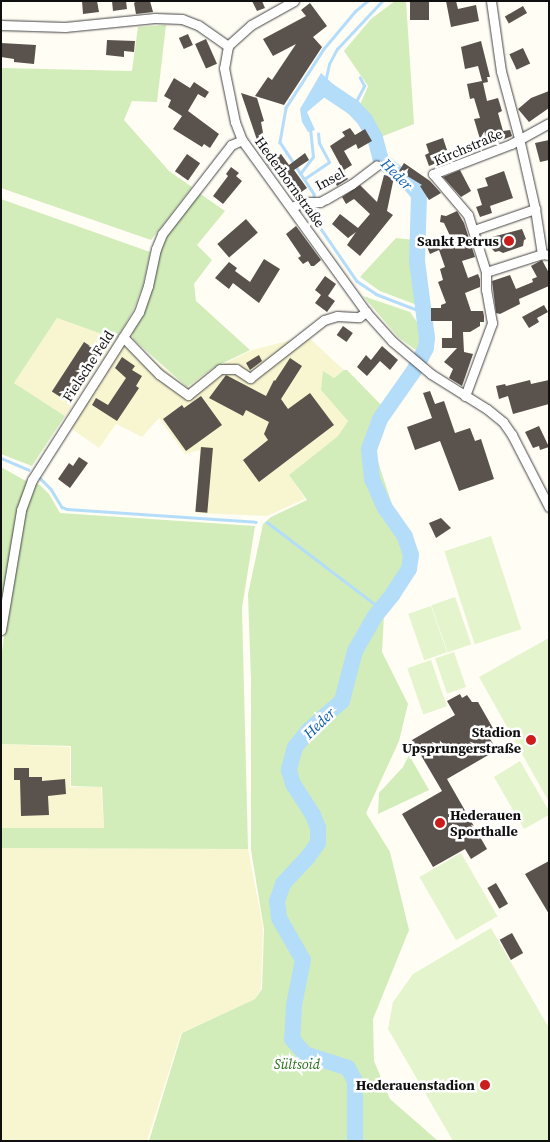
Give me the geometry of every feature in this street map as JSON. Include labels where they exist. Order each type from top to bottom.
[{"type":"street","points":[[1,25],[65,27],[155,18],[182,19],[198,25],[228,46],[251,25],[294,1]]},
{"type":"street","name":"Kirchstraße","points":[[486,272],[545,255],[519,138],[501,71],[491,1]]},
{"type":"street","name":"Hederbornstraße","points":[[228,46],[224,68],[235,122],[242,140],[255,161],[292,207],[366,312],[392,341],[426,370],[488,409],[503,422],[512,435],[549,507]]},
{"type":"street","name":"Kirchstraße","points":[[465,396],[492,323],[486,290],[486,272],[468,215],[433,174],[511,144],[549,123]]},
{"type":"street","name":"Fielsche Feld","points":[[1,630],[21,510],[32,480],[139,312],[148,286],[156,249],[162,234],[231,145],[242,140]]},
{"type":"street","name":"Insel","points":[[292,207],[304,202],[320,202],[352,184],[377,165]]},
{"type":"street","points":[[474,230],[535,209]]},
{"type":"street","points":[[122,337],[159,374],[188,395],[220,370],[236,369],[250,378],[324,320],[338,316],[359,317],[366,312]]},
{"type":"shaded area","points":[[57,318],[116,339],[65,416],[14,383]]},
{"type":"shaded area","points":[[307,336],[344,370],[334,378],[323,372],[348,421],[338,436],[289,475],[305,499],[267,516],[196,513],[200,450],[185,454],[159,418],[142,437],[116,424],[99,448],[69,427],[127,338],[187,388],[213,369],[252,350]]},
{"type":"shaded area","points":[[1,744],[70,747],[70,787],[101,787],[104,829],[1,828]]},
{"type":"shaded area","points":[[1,848],[248,849],[263,927],[261,989],[255,999],[181,1033],[147,1141],[1,1141]]},
{"type":"green space","points":[[395,1],[406,1],[414,124],[378,138],[360,105],[368,86],[344,51],[371,19]]},
{"type":"green space","points":[[166,25],[157,102],[132,101],[124,120],[169,171],[192,187],[151,240],[1,188],[1,68],[132,71],[138,27]]},
{"type":"green space","points":[[199,193],[225,211],[197,245],[212,260],[194,284],[196,301],[250,350],[213,368],[187,387],[133,339],[132,331],[143,314],[153,287],[160,248],[166,236]]},
{"type":"green space","points":[[1,199],[150,252],[143,285],[133,311],[116,339],[57,318],[14,383],[65,416],[32,466],[1,454]]},
{"type":"green space","points":[[396,238],[414,240],[412,261],[417,305],[380,291],[360,277]]},
{"type":"green space","points":[[363,296],[410,312],[419,325],[420,344],[417,351],[398,337]]},
{"type":"green space","name":"Sültsoid","points":[[344,370],[347,370],[382,406],[373,416],[369,427],[375,419],[385,417],[374,449],[393,508],[413,538],[419,553],[414,574],[384,615],[382,652],[408,704],[399,741],[366,813],[390,852],[409,930],[373,1019],[374,1061],[390,1099],[438,1141],[149,1141],[182,1033],[255,999],[262,989],[264,929],[251,850],[251,680],[248,594],[263,524],[271,517],[307,500],[289,475],[338,436],[348,421],[321,390],[323,371],[334,378]]},
{"type":"green space","points":[[1,467],[24,480],[40,485],[49,494],[60,513],[255,526],[242,608],[248,849],[1,848],[1,828],[104,828],[102,787],[71,786],[71,746],[1,744],[1,658],[9,602],[1,600]]},
{"type":"green space","points":[[491,536],[521,629],[475,644],[444,551]]},
{"type":"green space","points":[[455,597],[471,644],[448,652],[431,605]]},
{"type":"green space","points":[[431,606],[447,652],[424,660],[408,614]]},
{"type":"green space","name":"Stadion Upsprungerstraße","points":[[549,638],[549,802],[479,677]]},
{"type":"green space","points":[[454,652],[466,687],[447,693],[435,659]]},
{"type":"green space","points":[[431,660],[447,706],[423,714],[407,668]]},
{"type":"green space","points":[[409,755],[429,790],[378,814],[379,793],[403,767]]},
{"type":"green space","points":[[520,761],[549,811],[549,815],[524,829],[494,777]]},
{"type":"green space","points":[[461,853],[497,916],[456,940],[419,877]]},
{"type":"green space","name":"Hederauenstadion","points":[[491,928],[549,1028],[549,1141],[453,1141],[388,1029],[393,1002],[413,974]]},
{"type":"water","points":[[321,73],[334,85],[325,97],[307,112],[315,130],[308,132],[302,122],[300,109]]},
{"type":"building","points":[[82,1],[97,1],[99,12],[83,14]]},
{"type":"building","points":[[112,1],[126,1],[127,9],[113,11]]},
{"type":"building","points":[[137,1],[150,1],[153,12],[136,14],[134,3]]},
{"type":"building","points":[[252,1],[262,1],[265,8],[257,11]]},
{"type":"building","points":[[410,1],[429,1],[429,20],[410,20]]},
{"type":"building","points":[[446,1],[456,1],[458,9],[476,5],[479,21],[451,27]]},
{"type":"building","points":[[310,3],[327,26],[313,37],[322,47],[284,105],[255,96],[268,77],[272,80],[296,44],[273,56],[263,39],[306,16],[301,10]]},
{"type":"building","points":[[523,6],[527,13],[509,23],[505,16]]},
{"type":"building","points":[[188,34],[193,45],[184,49],[179,38]]},
{"type":"building","points":[[206,39],[217,64],[206,69],[195,44]]},
{"type":"building","points":[[107,40],[135,41],[134,52],[124,51],[124,57],[106,55]]},
{"type":"building","points":[[481,41],[490,77],[487,77],[488,82],[483,83],[487,101],[498,98],[502,111],[498,113],[503,131],[510,130],[512,136],[498,142],[496,134],[480,139],[474,119],[480,118],[474,98],[470,99],[467,84],[482,81],[478,66],[465,69],[461,47]]},
{"type":"building","points":[[1,43],[36,45],[34,64],[14,62],[14,59],[1,57]]},
{"type":"building","points":[[523,48],[530,63],[517,70],[509,54]]},
{"type":"building","points":[[174,78],[190,88],[194,82],[209,92],[205,98],[198,94],[188,111],[219,134],[210,148],[204,144],[202,147],[173,129],[182,116],[168,107],[171,100],[164,96]]},
{"type":"building","points":[[549,91],[549,108],[529,122],[518,109],[531,98]]},
{"type":"building","points":[[241,93],[257,98],[264,121],[261,122],[264,138],[257,140]]},
{"type":"building","points":[[350,128],[355,135],[365,129],[372,141],[358,149],[356,144],[344,151],[352,165],[344,170],[348,179],[337,186],[331,175],[343,170],[330,146],[345,136],[342,132]]},
{"type":"building","points":[[443,138],[447,150],[436,154],[439,162],[429,166],[425,155],[429,153],[426,144]]},
{"type":"building","points":[[549,140],[549,160],[540,162],[535,143]]},
{"type":"building","points":[[305,153],[309,160],[294,170],[307,188],[297,195],[277,167],[272,170],[267,164],[281,154],[289,165]]},
{"type":"building","points":[[187,154],[200,163],[188,180],[175,171]]},
{"type":"building","points":[[404,163],[430,181],[441,193],[429,200],[420,186],[422,185],[399,171]]},
{"type":"building","points":[[231,167],[239,173],[236,176],[242,181],[223,204],[213,196],[228,176],[226,174]]},
{"type":"building","points":[[460,170],[471,191],[461,197],[443,177]]},
{"type":"building","points":[[504,171],[513,198],[490,206],[492,213],[480,217],[476,207],[482,205],[477,189],[488,186],[485,178]]},
{"type":"building","points":[[384,175],[394,177],[387,211],[393,215],[360,256],[347,245],[356,232],[348,238],[332,224],[340,214],[358,228],[370,214],[354,199],[346,204],[342,197],[360,185],[377,202]]},
{"type":"building","points":[[457,211],[464,223],[475,257],[462,261],[468,278],[478,274],[480,279],[480,287],[465,293],[471,311],[483,311],[484,316],[484,322],[480,322],[480,326],[470,332],[463,332],[464,352],[473,354],[462,386],[449,378],[453,369],[444,362],[457,348],[442,348],[442,338],[452,338],[452,321],[431,321],[431,308],[441,308],[441,305],[446,303],[438,282],[443,280],[440,269],[445,267],[439,250],[430,254],[427,247],[451,238],[444,223],[440,222],[441,215],[446,216]]},
{"type":"building","points":[[246,219],[258,233],[229,258],[217,244]]},
{"type":"building","points":[[296,226],[321,260],[314,266],[311,266],[308,261],[303,264],[298,258],[301,256],[286,234]]},
{"type":"building","name":"Sankt Petrus","points":[[522,229],[526,239],[523,246],[503,253],[495,252],[491,248],[492,237]]},
{"type":"building","points":[[264,259],[280,269],[259,303],[233,283],[229,289],[215,278],[229,262],[237,268],[235,271],[250,282]]},
{"type":"building","points":[[542,260],[549,273],[549,286],[519,299],[520,304],[500,314],[496,313],[492,281],[510,275],[516,289],[533,282],[532,279],[537,277],[531,266]]},
{"type":"building","points":[[325,276],[336,284],[328,296],[335,301],[327,312],[315,303],[321,295],[315,290]]},
{"type":"building","points":[[544,305],[548,312],[537,318],[539,322],[529,328],[522,317]]},
{"type":"building","points":[[343,326],[353,333],[347,342],[337,335]]},
{"type":"building","points":[[84,342],[101,353],[69,402],[52,391]]},
{"type":"building","points":[[382,346],[398,360],[390,370],[380,361],[367,376],[357,367],[366,355],[371,360]]},
{"type":"building","points":[[259,355],[262,361],[250,370],[246,363]]},
{"type":"building","points":[[122,357],[135,366],[132,370],[142,376],[136,386],[139,388],[117,421],[92,405],[96,398],[108,405],[126,378],[115,368]]},
{"type":"building","points":[[290,358],[302,366],[281,399],[288,409],[310,393],[334,425],[259,482],[243,460],[268,440],[264,434],[269,422],[246,410],[243,416],[209,398],[226,375],[266,396],[274,380]]},
{"type":"building","points":[[530,380],[531,384],[549,380],[549,404],[513,414],[508,396],[499,399],[496,386],[505,384],[506,386]]},
{"type":"building","points":[[430,391],[435,404],[444,401],[455,433],[470,428],[475,441],[481,439],[494,479],[459,491],[440,441],[415,450],[407,427],[432,418],[423,393]]},
{"type":"building","points":[[201,396],[222,425],[186,451],[163,419],[182,405],[184,408]]},
{"type":"building","points":[[539,426],[549,447],[540,450],[539,446],[533,448],[525,432]]},
{"type":"building","points":[[201,447],[213,448],[207,513],[195,512]]},
{"type":"building","points":[[79,457],[88,463],[70,488],[58,479],[69,463],[73,466]]},
{"type":"building","points":[[441,518],[451,528],[436,538],[429,523]]},
{"type":"building","points":[[460,694],[462,698],[467,695],[472,702],[478,702],[494,730],[487,734],[497,750],[447,779],[487,849],[471,859],[465,849],[433,867],[402,814],[442,791],[412,740],[455,715],[447,701]]},
{"type":"building","points":[[14,768],[29,768],[29,777],[42,777],[42,781],[65,779],[66,794],[48,796],[49,815],[21,816],[20,780],[14,780]]},
{"type":"building","points":[[549,861],[549,914],[525,874]]},
{"type":"building","points":[[496,883],[508,904],[499,909],[487,888]]},
{"type":"building","points":[[512,933],[523,953],[511,960],[500,940]]},
{"type":"waterway","name":"Heder","points":[[368,1],[356,11],[324,49],[286,108],[280,142],[314,194],[315,220],[357,281],[376,294],[423,312]]},
{"type":"waterway","name":"Heder","points":[[325,82],[329,64],[337,49],[382,1]]},
{"type":"waterway","points":[[353,107],[364,86],[360,78]]},
{"type":"waterway","name":"Heder","points":[[323,87],[353,107],[365,120],[375,138],[381,160],[412,186],[419,195],[417,261],[427,338],[426,348],[413,372],[380,419],[369,450],[372,479],[385,508],[405,537],[411,555],[409,569],[393,594],[375,616],[355,651],[342,701],[309,730],[295,747],[289,770],[293,784],[313,815],[318,828],[318,843],[283,884],[277,901],[279,918],[303,960],[294,1005],[292,1039],[305,1054],[348,1068],[355,1081],[355,1141]]},
{"type":"waterway","name":"Heder","points":[[300,174],[313,157],[310,128]]},
{"type":"waterway","points":[[304,179],[329,162],[319,143],[318,134]]},
{"type":"waterway","points":[[1,458],[29,470]]},
{"type":"waterway","points":[[40,478],[51,489],[62,507],[67,509],[256,522]]},
{"type":"waterway","points":[[267,522],[381,609]]},
{"type":"place","name":"Sankt Petrus","points":[[509,241]]},
{"type":"place","name":"Stadion Upsprungerstraße","points":[[531,740]]},
{"type":"place","name":"Hederauen Sporthalle","points":[[440,823]]},
{"type":"place","name":"Hederauenstadion","points":[[485,1085]]}]
